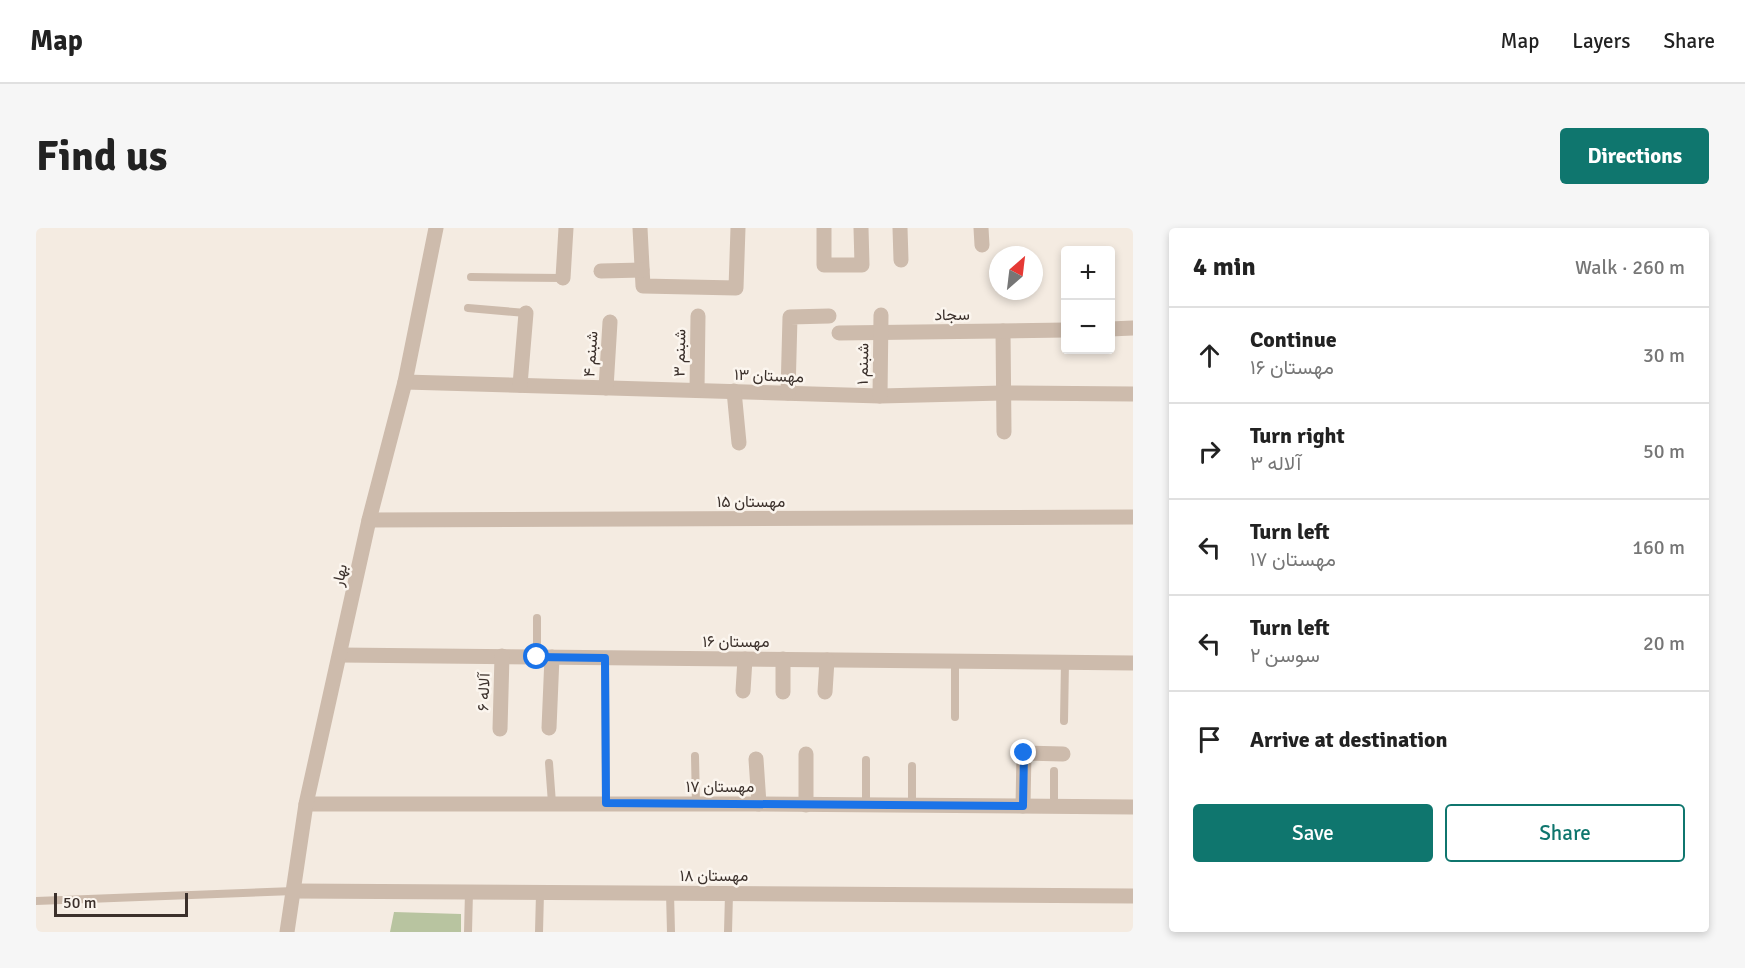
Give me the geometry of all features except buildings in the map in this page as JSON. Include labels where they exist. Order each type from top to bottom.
[{"type":"street","name":"بهار","points":[[287,932],[306,804],[369,520],[405,382],[436,228]]},
{"type":"street","points":[[564,278],[566,228]]},
{"type":"street","points":[[640,228],[643,286],[736,288],[738,228]]},
{"type":"street","points":[[824,228],[824,265],[862,265],[861,228]]},
{"type":"street","points":[[900,228],[901,260]]},
{"type":"street","points":[[981,228],[981,245]]},
{"type":"street","points":[[601,271],[642,270]]},
{"type":"street","points":[[520,385],[526,313]]},
{"type":"street","name":"شبنم ۱","points":[[880,315],[880,396]]},
{"type":"street","name":"شبنم ۳","points":[[697,390],[698,316]]},
{"type":"street","points":[[788,393],[790,317],[829,316]]},
{"type":"street","name":"شبنم ۴","points":[[606,388],[610,322]]},
{"type":"street","points":[[1115,329],[1133,328]]},
{"type":"street","name":"سجاد","points":[[839,333],[1061,330]]},
{"type":"street","points":[[1003,331],[1004,432]]},
{"type":"street","name":"مهستان ۱۳","points":[[405,382],[880,396],[1003,393],[1133,394]]},
{"type":"street","points":[[734,391],[739,443]]},
{"type":"street","name":"مهستان ۱۵","points":[[369,520],[1133,518]]},
{"type":"street","name":"مهستان ۱۶","points":[[340,655],[1133,663]]},
{"type":"street","name":"آلاله ۶","points":[[500,729],[502,656]]},
{"type":"street","points":[[544,657],[549,728]]},
{"type":"street","points":[[743,691],[745,659]]},
{"type":"street","points":[[783,659],[783,692]]},
{"type":"street","points":[[825,692],[826,660]]},
{"type":"street","points":[[1023,806],[1024,753],[1064,754]]},
{"type":"street","points":[[806,754],[806,805]]},
{"type":"street","points":[[756,759],[759,804]]},
{"type":"street","name":"مهستان ۱۷","points":[[306,804],[606,803],[1133,807]]},
{"type":"street","name":"مهستان ۱۸","points":[[294,891],[1133,896]]},
{"type":"lane","points":[[471,277],[564,278]]},
{"type":"lane","points":[[468,308],[526,313]]},
{"type":"lane","points":[[537,618],[544,657]]},
{"type":"lane","points":[[605,658],[606,803]]},
{"type":"lane","points":[[955,661],[955,717]]},
{"type":"lane","points":[[1065,662],[1065,721]]},
{"type":"lane","points":[[694,756],[696,804]]},
{"type":"lane","points":[[866,760],[866,806]]},
{"type":"lane","points":[[549,763],[552,804]]},
{"type":"lane","points":[[912,766],[912,806]]},
{"type":"lane","points":[[1054,771],[1054,806]]},
{"type":"lane","points":[[36,901],[294,891]]},
{"type":"lane","points":[[468,932],[469,892]]},
{"type":"lane","points":[[539,932],[540,893]]},
{"type":"lane","points":[[670,893],[671,932]]},
{"type":"lane","points":[[728,932],[729,894]]},
{"type":"green space","points":[[394,912],[461,914],[461,932],[390,932]]},
{"type":"route","points":[[537,657],[605,658],[606,803],[1023,806],[1024,753]]}]
